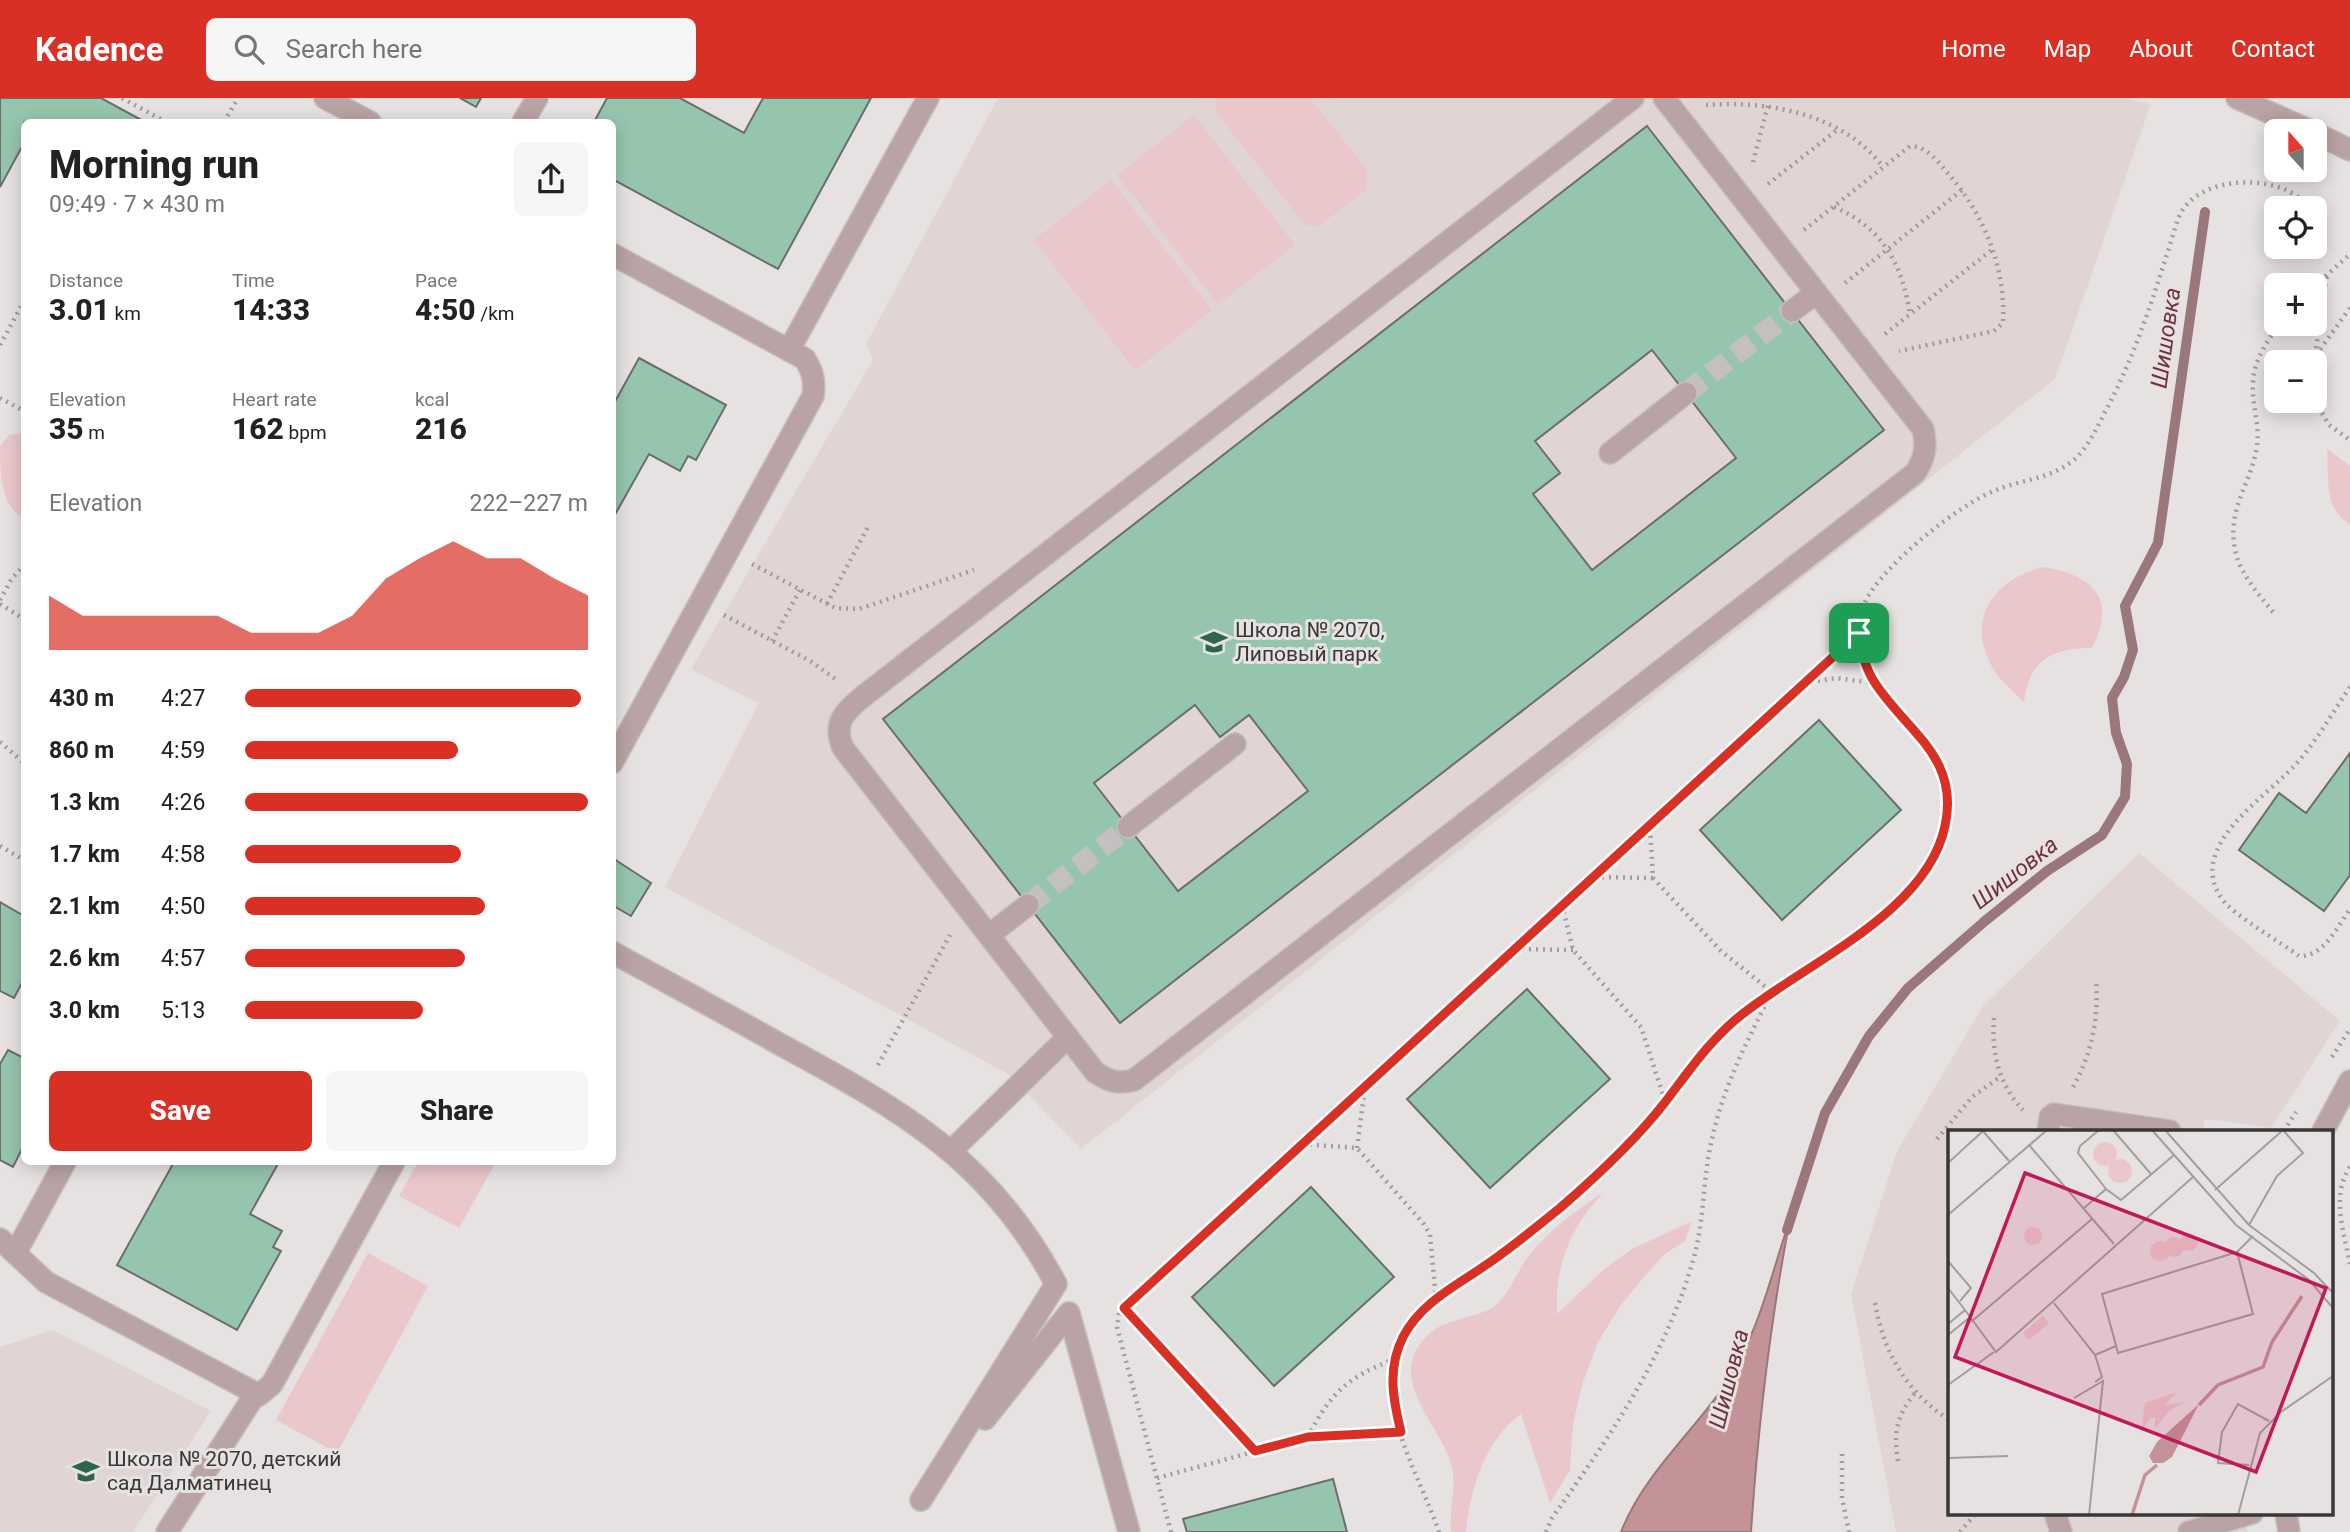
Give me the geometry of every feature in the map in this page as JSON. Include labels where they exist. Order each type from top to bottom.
[{"type":"street","points":[[325,98],[364,119]]},
{"type":"street","points":[[525,119],[537,98]]},
{"type":"street","points":[[789,350],[928,98]]},
{"type":"street","points":[[1633,98],[847,709],[837,728],[842,748],[1095,1072],[1104,1079],[1122,1083],[1134,1080],[1915,473],[1925,454],[1923,429],[1669,105]]},
{"type":"street","points":[[2237,98],[2284,119]]},
{"type":"street","points":[[2328,139],[2350,150]]},
{"type":"street","points":[[616,256],[805,359],[811,368],[813,396],[616,756]]},
{"type":"street","points":[[1791,311],[1819,297]]},
{"type":"street","points":[[1610,453],[1686,393]]},
{"type":"street","points":[[1128,827],[1236,744]]},
{"type":"street","points":[[989,935],[1028,905]]},
{"type":"street","points":[[616,954],[864,1090],[951,1151],[1013,1215],[1034,1242],[1056,1284],[921,1500],[1069,1314],[1129,1532]]},
{"type":"street","points":[[951,1151],[1068,1037]]},
{"type":"street","points":[[2324,1130],[2350,1081]]},
{"type":"street","points":[[2050,1125],[2150,1130]]},
{"type":"street","points":[[63,1165],[8,1246],[46,1282],[254,1396],[264,1394],[272,1384],[392,1165]]},
{"type":"street","points":[[167,1532],[254,1396]]},
{"type":"street","points":[[2055,1514],[2061,1532]]},
{"type":"street","points":[[2202,1530],[2249,1514]]},
{"type":"street","points":[[2286,1514],[2289,1532]]},
{"type":"path","points":[[122,98],[160,119]]},
{"type":"path","points":[[226,119],[238,98]]},
{"type":"path","points":[[1669,105],[1768,105],[1812,118],[1837,130],[1877,159],[1883,167]]},
{"type":"path","points":[[1745,201],[1768,105]]},
{"type":"path","points":[[1745,201],[1837,130]]},
{"type":"path","points":[[1781,248],[1907,149],[1918,147],[1938,161],[1962,190],[1978,214],[1993,249],[2004,312],[2003,323],[1998,329],[1865,355]]},
{"type":"path","points":[[1439,1532],[1401,1432],[1391,1390],[1395,1359],[1404,1335],[1436,1299],[1484,1267],[1561,1207],[1614,1157],[1665,1102],[1694,1062],[1738,1018],[1873,923],[1917,884],[1936,853],[1946,826],[1947,796],[1942,771],[1928,744],[1875,683],[1862,657],[1859,633],[1865,601],[1883,574],[1950,516],[1993,491],[2044,477],[2064,468],[2080,455],[2129,363],[2181,211],[2192,198],[2213,188],[2239,183],[2281,188],[2296,196]]},
{"type":"path","points":[[1819,297],[1889,249],[1962,190]]},
{"type":"path","points":[[1833,207],[1851,214],[1871,229],[1889,249],[1900,269],[1910,315]]},
{"type":"path","points":[[1865,355],[1910,315],[1993,249]]},
{"type":"path","points":[[2327,275],[2350,254]]},
{"type":"path","points":[[0,345],[21,306]]},
{"type":"path","points":[[2321,350],[2350,309]]},
{"type":"path","points":[[2271,336],[2261,352],[2253,382],[2259,425],[2257,448],[2232,517],[2234,546],[2244,575],[2273,612]]},
{"type":"path","points":[[0,398],[21,409]]},
{"type":"path","points":[[2322,413],[2329,425],[2350,440]]},
{"type":"path","points":[[827,604],[869,525]]},
{"type":"path","points":[[728,551],[827,604],[845,610],[859,609],[980,568]]},
{"type":"path","points":[[21,569],[12,578],[0,602],[21,617]]},
{"type":"path","points":[[772,641],[800,590]]},
{"type":"path","points":[[723,614],[812,662]]},
{"type":"path","points":[[1171,1532],[1117,1327],[1117,1317],[1859,633]]},
{"type":"path","points":[[1803,683],[1836,678],[1875,683]]},
{"type":"path","points":[[2350,687],[2295,765],[2246,809],[2227,833],[2215,853],[2212,868],[2214,883],[2222,900],[2299,956],[2315,954],[2323,947],[2350,909]]},
{"type":"path","points":[[0,742],[21,760]]},
{"type":"path","points":[[1650,825],[1653,878],[1721,951],[1772,992]]},
{"type":"path","points":[[0,846],[21,858]]},
{"type":"path","points":[[1593,877],[1653,878]]},
{"type":"path","points":[[1562,905],[1573,950],[1641,1027],[1665,1102]]},
{"type":"path","points":[[864,1090],[966,906]]},
{"type":"path","points":[[1515,949],[1573,950]]},
{"type":"path","points":[[1994,1018],[1995,1056],[2001,1076],[2020,1107],[2050,1125],[2073,1088],[2088,1054],[2096,1017],[2096,980]]},
{"type":"path","points":[[1546,1532],[1552,1518],[1616,1428],[1652,1363],[1675,1311],[1701,1234],[1707,1161],[1726,1091],[1772,992]]},
{"type":"path","points":[[1937,1139],[1972,1097],[2001,1076]]},
{"type":"path","points":[[1357,1147],[1365,1087]]},
{"type":"path","points":[[1302,1144],[1357,1147],[1423,1223],[1430,1234],[1436,1299]]},
{"type":"path","points":[[2350,1167],[2341,1186],[2340,1199],[2350,1265]]},
{"type":"path","points":[[1875,1303],[1888,1351],[1915,1393],[1948,1419]]},
{"type":"path","points":[[1124,1308],[1255,1451]]},
{"type":"path","points":[[1308,1437],[1322,1409],[1343,1385],[1364,1371],[1395,1359]]},
{"type":"path","points":[[1898,1461],[1894,1443],[1896,1424],[1903,1407],[1915,1393]]},
{"type":"path","points":[[1157,1478],[1308,1437],[1401,1432]]},
{"type":"path","points":[[1842,1454],[1842,1498],[1850,1532]]},
{"type":"path","points":[[1960,1532],[1975,1514]]},
{"type":"shaded area","name":"Школа № 2070, Липовый парк","points":[[998,98],[2125,98],[2151,104],[2055,379],[1081,1149],[1008,1074],[665,887],[759,703],[691,669],[873,360],[866,344]]},
{"type":"shaded area","points":[[1217,98],[1310,98],[1367,170],[1367,189],[1319,226],[1305,225],[1218,115],[1215,106]]},
{"type":"shaded area","points":[[1194,115],[1295,245],[1218,304],[1117,175]]},
{"type":"shaded area","points":[[1111,180],[1212,310],[1135,370],[1034,240]]},
{"type":"shaded area","points":[[21,433],[21,517],[10,505],[1,477],[0,446],[9,435]]},
{"type":"shaded area","points":[[2327,449],[2350,466],[2350,524],[2341,518],[2331,501]]},
{"type":"shaded area","points":[[2042,567],[2060,570],[2087,583],[2096,591],[2101,602],[2102,615],[2092,648],[2065,651],[2045,659],[2031,676],[2024,702],[1991,665],[1984,648],[1984,616],[1999,591],[2025,573]]},
{"type":"shaded area","points":[[2139,853],[2340,1021],[2271,1128],[2205,1119],[2203,1130],[1948,1130],[1948,1514],[2244,1514],[2247,1532],[1896,1532],[1851,1294],[1897,1151],[1983,1006]]},
{"type":"shaded area","points":[[416,1165],[494,1165],[459,1228],[399,1196]]},
{"type":"shaded area","points":[[1604,1192],[1582,1219],[1567,1248],[1558,1279],[1557,1314],[1603,1270],[1632,1249],[1692,1221],[1685,1241],[1665,1254],[1649,1271],[1621,1305],[1598,1342],[1583,1382],[1573,1424],[1570,1470],[1550,1503],[1521,1414],[1508,1425],[1489,1451],[1471,1499],[1466,1532],[1451,1532],[1453,1472],[1444,1447],[1412,1382],[1411,1365],[1417,1349],[1437,1328],[1484,1312],[1498,1303],[1538,1245],[1565,1220]]},
{"type":"shaded area","points":[[368,1253],[428,1286],[337,1453],[276,1420]]},
{"type":"shaded area","name":"Школа № 2070, детский сад Далматинец","points":[[53,1330],[211,1411],[133,1532],[0,1532],[0,1347]]},
{"type":"water","points":[[1790,1219],[1766,1375],[1751,1532],[1621,1532],[1656,1471],[1716,1398],[1739,1361],[1757,1321]]},
{"type":"building","points":[[0,98],[101,98],[140,119],[21,119],[21,148],[0,187]]},
{"type":"building","points":[[460,98],[481,98],[476,107]]},
{"type":"building","points":[[607,98],[680,98],[744,133],[763,98],[871,98],[778,269],[616,181],[616,119],[596,119]]},
{"type":"building","points":[[1647,126],[1884,430],[1120,1023],[883,719]],"holes":[[[1652,350],[1736,458],[1592,570],[1533,494],[1560,473],[1535,441]],[[1195,705],[1220,737],[1249,715],[1308,791],[1178,891],[1094,783]]]},
{"type":"building","points":[[639,358],[726,405],[696,460],[688,456],[680,471],[649,454],[616,513],[616,400]]},
{"type":"building","points":[[1819,720],[1901,810],[1782,920],[1700,830]]},
{"type":"building","points":[[2350,753],[2350,875],[2324,911],[2239,850],[2279,793],[2306,813]]},
{"type":"building","points":[[616,860],[651,883],[631,916],[616,907]]},
{"type":"building","points":[[0,902],[21,914],[21,985],[14,998],[0,991]]},
{"type":"building","points":[[1527,989],[1610,1079],[1490,1188],[1407,1099]]},
{"type":"building","points":[[8,1050],[21,1056],[21,1151],[13,1167],[0,1160],[0,1064]]},
{"type":"building","points":[[172,1165],[277,1165],[250,1214],[282,1231],[273,1247],[281,1251],[237,1330],[117,1265]]},
{"type":"building","points":[[1311,1187],[1394,1277],[1274,1386],[1192,1297]]},
{"type":"building","points":[[1333,1479],[1347,1532],[1187,1532],[1183,1519]]},
{"type":"waterway","name":"Шишовка","points":[[1787,1230],[1825,1113],[1869,1036],[1908,988],[1985,921],[2047,871],[2102,835],[2125,797],[2127,764],[2116,733],[2112,698],[2124,677],[2133,650],[2125,606],[2158,543],[2205,212]]},
{"type":"tunnel","points":[[1686,393],[1792,311]]},
{"type":"tunnel","points":[[1028,905],[1128,827]]},
{"type":"place","name":"Школа № 2070, Липовый парк","points":[[1214,642]]},
{"type":"place","name":"Школа № 2070, детский сад Далматинец","points":[[86,1471]]},
{"type":"route","points":[[1859,633],[1862,657],[1875,683],[1928,744],[1942,771],[1947,796],[1946,826],[1936,853],[1917,884],[1873,923],[1738,1018],[1694,1062],[1665,1102],[1586,1184],[1512,1246],[1431,1302],[1404,1335],[1395,1359],[1391,1390],[1401,1432],[1308,1437],[1255,1451],[1124,1308],[1859,633]]}]
